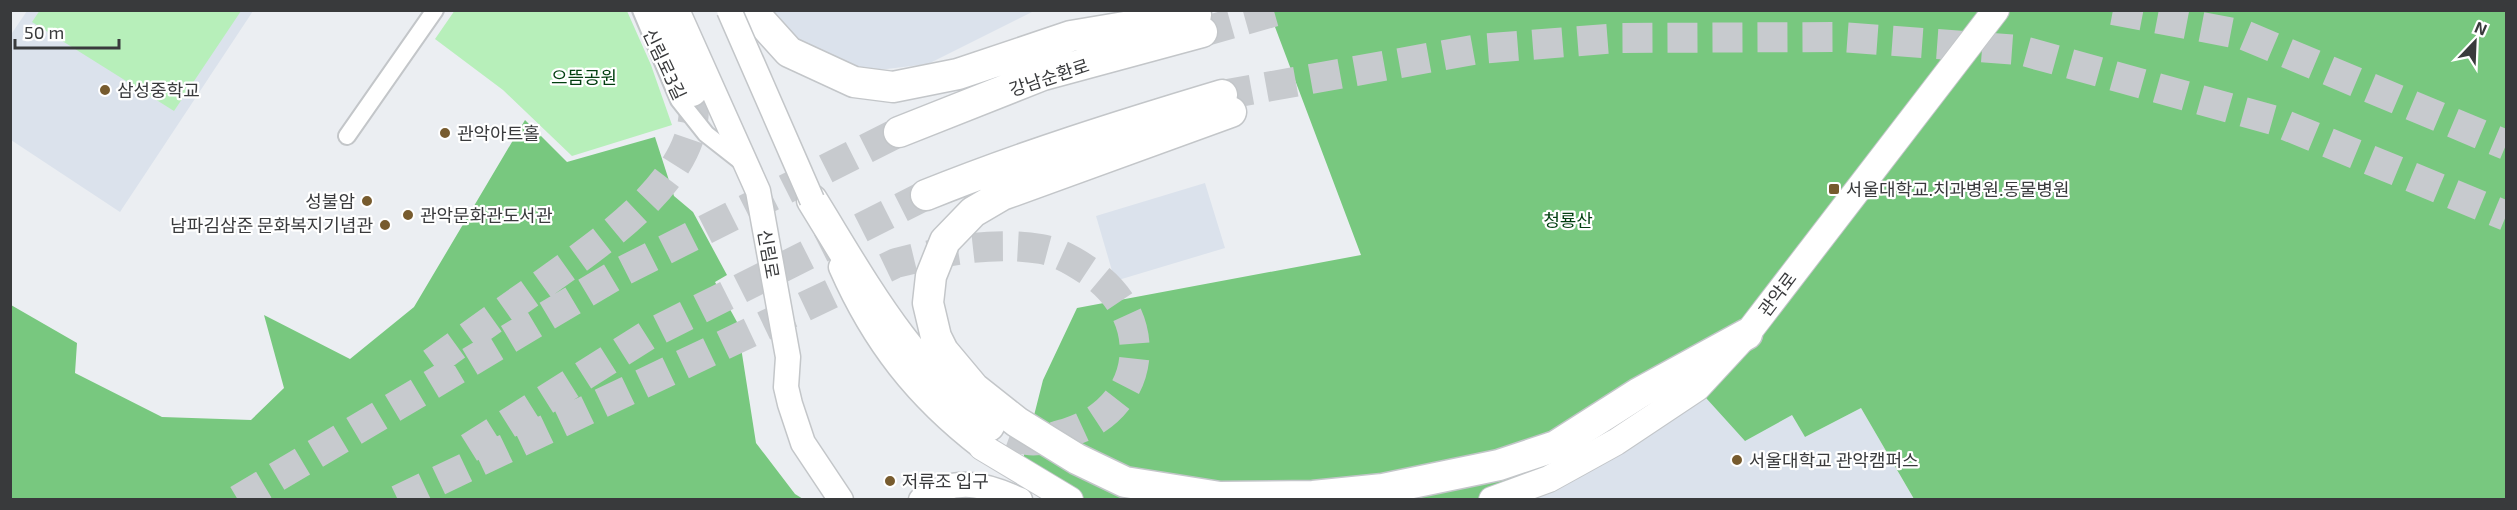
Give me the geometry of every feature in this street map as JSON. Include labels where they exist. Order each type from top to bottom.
[{"type":"highway","points":[[657,10],[692,91]]},
{"type":"highway","name":"강남순환로","points":[[751,10],[789,52],[855,82],[893,87],[958,74],[1071,36],[1199,24],[1043,75],[899,132]]},
{"type":"highway","points":[[926,195],[1048,149],[1226,103],[1002,195],[973,212],[945,241],[931,276],[928,303],[936,337],[943,351],[974,388],[1017,422],[1077,459],[1125,482],[1220,497],[1313,496],[1383,489],[1499,465],[1556,446],[1639,393],[1747,334]]},
{"type":"highway","points":[[812,200],[896,335],[985,436]]},
{"type":"main road","name":"신림로","points":[[676,10],[758,191],[788,357],[786,387],[795,424],[816,464],[841,500]]},
{"type":"main road","points":[[729,10],[812,200]]},
{"type":"main road","name":"관악로","points":[[1492,500],[1549,479],[1616,442],[1697,388],[1747,334],[1996,10]]},
{"type":"main road","points":[[985,436],[1070,500]]},
{"type":"main road","points":[[921,500],[949,486],[968,483],[996,489],[1020,500]]},
{"type":"street","points":[[346,136],[435,10]]},
{"type":"street","name":"신림로3길","points":[[641,10],[679,100],[706,134],[745,165]]},
{"type":"shaded area","name":"삼성중학교","points":[[27,11],[253,11],[120,212],[11,140],[10,36]]},
{"type":"shaded area","points":[[757,11],[1034,11],[928,64],[870,71],[825,64]]},
{"type":"shaded area","points":[[1205,183],[1225,248],[1115,281],[1096,216]]},
{"type":"shaded area","name":"서울대학교 관악캠퍼스","points":[[1697,388],[1792,414],[1805,437],[1861,408],[1914,499],[1492,500]]},
{"type":"green space","points":[[40,10],[241,11],[174,111],[32,22]]},
{"type":"green space","name":"으뜸공원","points":[[455,10],[627,11],[651,65],[672,125],[572,156],[503,90],[435,39]]},
{"type":"green space","name":"청룡산","points":[[1269,11],[2506,11],[2506,499],[1914,499],[1861,408],[1805,437],[1792,415],[1745,441],[1697,388],[1492,499],[1070,499],[1020,471],[1043,380],[1077,308],[1361,255]]},
{"type":"green space","points":[[525,120],[567,162],[655,137],[674,196],[693,212],[727,275],[715,282],[737,322],[756,443],[795,494],[803,499],[11,499],[11,305],[77,343],[75,373],[162,417],[251,420],[284,388],[264,315],[350,359],[414,307]]},
{"type":"tunnel","points":[[1202,32],[1280,10]]},
{"type":"tunnel","points":[[2113,10],[2244,35],[2506,145]]},
{"type":"tunnel","points":[[1222,95],[1478,49],[1619,38],[1840,37],[2020,50],[2273,120],[2506,216]]},
{"type":"tunnel","points":[[432,363],[590,250],[644,204],[667,178],[684,151],[693,122],[692,91]]},
{"type":"tunnel","points":[[238,500],[619,273],[899,132]]},
{"type":"tunnel","points":[[469,448],[648,335],[926,195]]},
{"type":"tunnel","points":[[398,500],[896,263],[950,251],[986,247],[1023,247],[1054,252],[1090,272],[1112,291],[1126,313],[1134,337],[1134,361],[1127,384],[1114,404],[1094,421],[1067,433],[1042,440],[1027,440],[989,426]]},
{"type":"place","name":"삼성중학교","points":[[105,90]]},
{"type":"place","name":"관악아트홀","points":[[445,133]]},
{"type":"place","name":"서울대학교.치과병원.동물병원","points":[[1834,189]]},
{"type":"place","name":"성불암","points":[[367,201]]},
{"type":"place","name":"관악문화관도서관","points":[[408,215]]},
{"type":"place","name":"남파김삼준 문화복지기념관","points":[[385,225]]},
{"type":"place","name":"서울대학교 관악캠퍼스","points":[[1737,460]]},
{"type":"place","name":"저류조 입구","points":[[890,481]]}]
